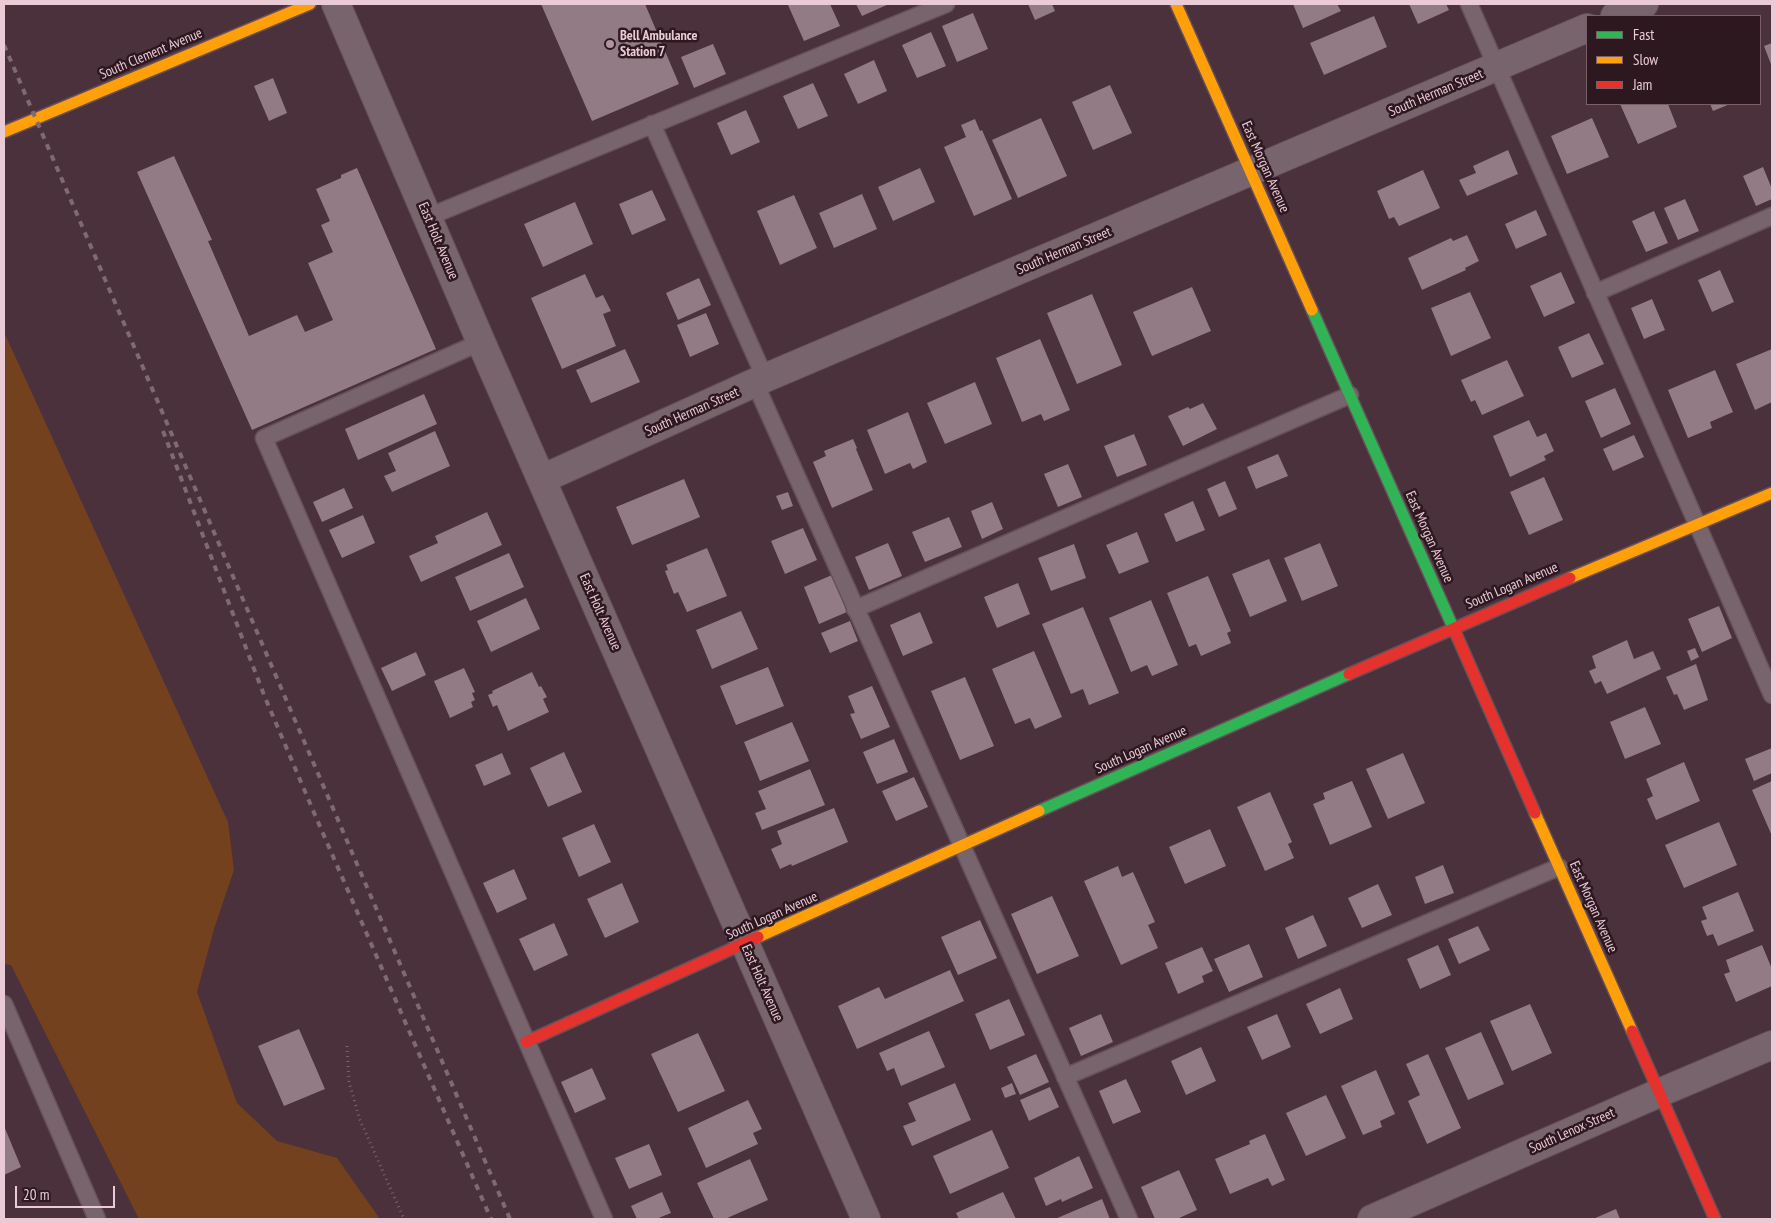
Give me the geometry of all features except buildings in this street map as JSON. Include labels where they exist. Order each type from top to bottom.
[{"type":"street","name":"South Clement Avenue","points":[[4,132],[310,4]]},
{"type":"street","name":"East Holt Avenue","points":[[336,4],[481,342],[866,1219]]},
{"type":"street","name":"East Morgan Avenue","points":[[1176,4],[1715,1219]]},
{"type":"street","points":[[1617,15],[1644,4]]},
{"type":"street","name":"South Herman Street","points":[[542,479],[760,381],[1586,28]]},
{"type":"street","name":"South Logan Avenue","points":[[526,1042],[961,846],[1453,628],[1772,493]]},
{"type":"street","name":"South Lenox Street","points":[[1372,1219],[1772,1045]]},
{"type":"lane","points":[[428,217],[946,4]]},
{"type":"lane","points":[[1469,4],[1772,695]]},
{"type":"lane","points":[[652,124],[855,609],[1129,1219]]},
{"type":"lane","points":[[1595,293],[1772,216]]},
{"type":"lane","points":[[481,342],[264,438],[604,1219]]},
{"type":"lane","points":[[855,609],[1350,395]]},
{"type":"lane","points":[[1065,1077],[1559,867]]},
{"type":"lane","points":[[4,1004],[97,1219]]},
{"type":"path","points":[[346,1046],[349,1082],[360,1120],[404,1219]]},
{"type":"shaded area","points":[[4,332],[228,822],[234,870],[214,929],[197,992],[237,1103],[277,1141],[337,1158],[380,1219],[139,1219],[11,965],[4,964]]},
{"type":"railway","points":[[4,45],[510,1219]]},
{"type":"railway","points":[[163,431],[264,695],[491,1219]]},
{"type":"traffic: fast","points":[[1312,310],[1456,634]]},
{"type":"traffic: fast","points":[[1039,811],[1349,674]]},
{"type":"traffic: slow","points":[[4,132],[310,4]]},
{"type":"traffic: slow","points":[[1176,4],[1312,310]]},
{"type":"traffic: slow","points":[[1570,578],[1772,493]]},
{"type":"traffic: slow","points":[[758,937],[1039,811]]},
{"type":"traffic: slow","points":[[1535,813],[1632,1031]]},
{"type":"traffic: jam","points":[[1349,674],[1570,578]]},
{"type":"traffic: jam","points":[[1456,634],[1535,813]]},
{"type":"traffic: jam","points":[[526,1042],[758,937]]},
{"type":"traffic: jam","points":[[1632,1031],[1715,1219]]},
{"type":"place","name":"Bell Ambulance Station 7","points":[[610,44]]}]
